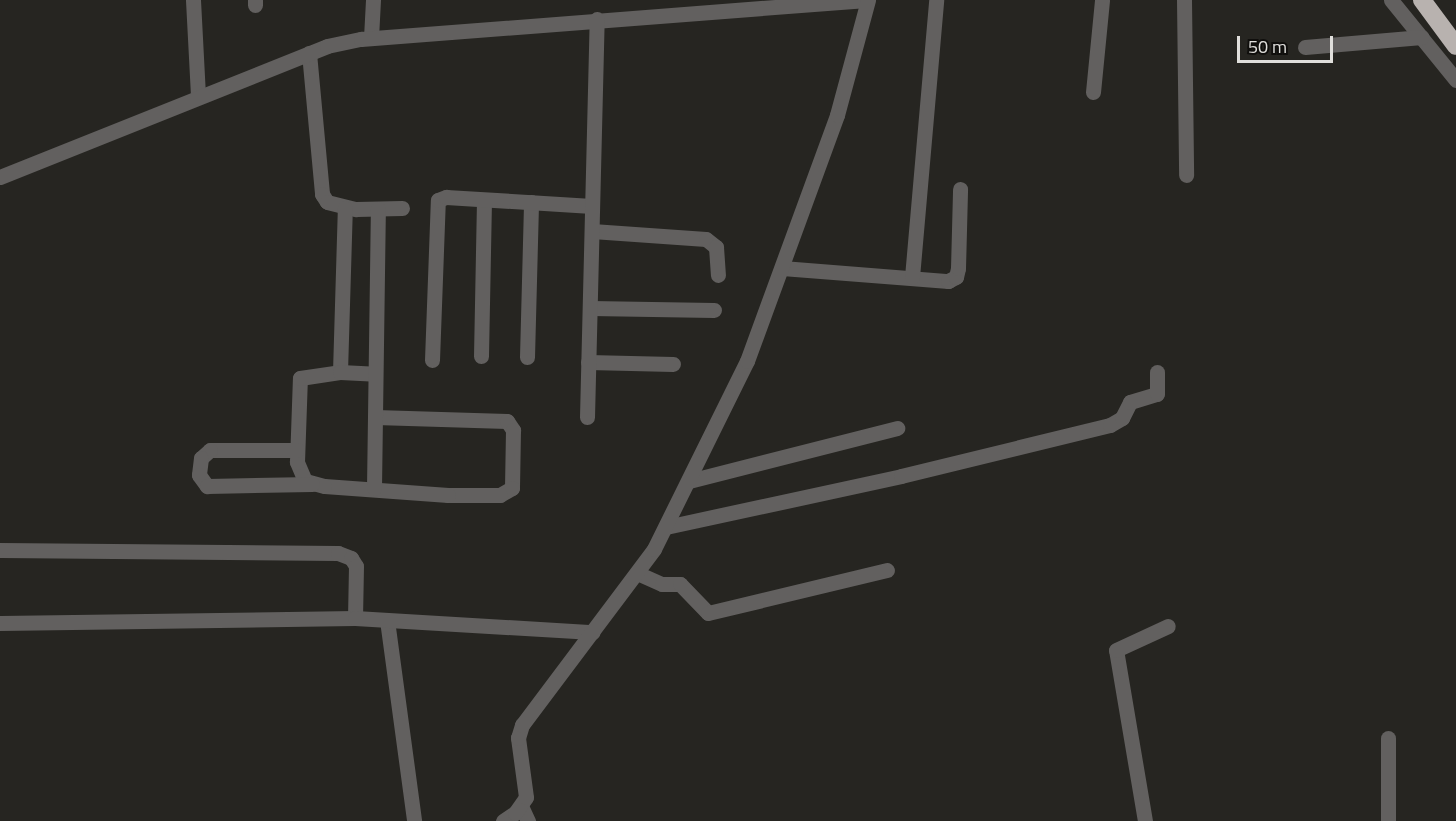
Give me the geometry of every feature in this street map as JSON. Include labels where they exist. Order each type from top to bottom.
[{"type":"highway","points":[[1422,0],[1456,46]]},
{"type":"street","points":[[193,0],[198,96]]},
{"type":"street","points":[[371,38],[373,0]]},
{"type":"street","points":[[0,177],[309,53],[371,38],[597,18],[794,3],[867,0],[837,115],[747,361],[666,527],[637,573],[522,725],[518,738],[526,787],[521,806],[502,821]]},
{"type":"street","points":[[912,277],[936,0]]},
{"type":"street","points":[[1093,92],[1102,0]]},
{"type":"street","points":[[1185,0],[1186,175]]},
{"type":"street","points":[[1391,0],[1456,80]]},
{"type":"street","points":[[587,417],[597,18]]},
{"type":"street","points":[[1305,47],[1422,37]]},
{"type":"street","points":[[309,53],[322,194],[334,207],[402,208]]},
{"type":"street","points":[[782,268],[948,281],[956,277],[960,189]]},
{"type":"street","points":[[432,360],[435,208],[438,200],[446,197],[592,206]]},
{"type":"street","points":[[481,356],[484,200]]},
{"type":"street","points":[[527,357],[531,202]]},
{"type":"street","points":[[340,372],[345,208]]},
{"type":"street","points":[[374,488],[378,209]]},
{"type":"street","points":[[592,231],[706,239],[716,247],[718,275]]},
{"type":"street","points":[[590,308],[714,310]]},
{"type":"street","points":[[588,362],[673,364]]},
{"type":"street","points":[[312,484],[300,475],[297,450],[297,383],[309,375],[340,372],[375,374]]},
{"type":"street","points":[[666,527],[901,476],[1110,425],[1122,418],[1130,402],[1157,394],[1157,372]]},
{"type":"street","points":[[297,450],[210,450],[201,458],[199,475],[207,486],[312,484],[500,495],[512,488],[513,430],[507,421],[375,417]]},
{"type":"street","points":[[689,481],[897,428]]},
{"type":"street","points":[[0,550],[338,553],[351,558],[356,566],[355,618]]},
{"type":"street","points":[[637,573],[662,584],[680,584],[708,613],[887,570]]},
{"type":"street","points":[[0,622],[355,618],[593,632]]},
{"type":"street","points":[[387,620],[414,821]]},
{"type":"street","points":[[1145,821],[1116,651],[1168,626]]},
{"type":"street","points":[[1388,738],[1388,821]]},
{"type":"street","points":[[521,806],[528,821]]}]
